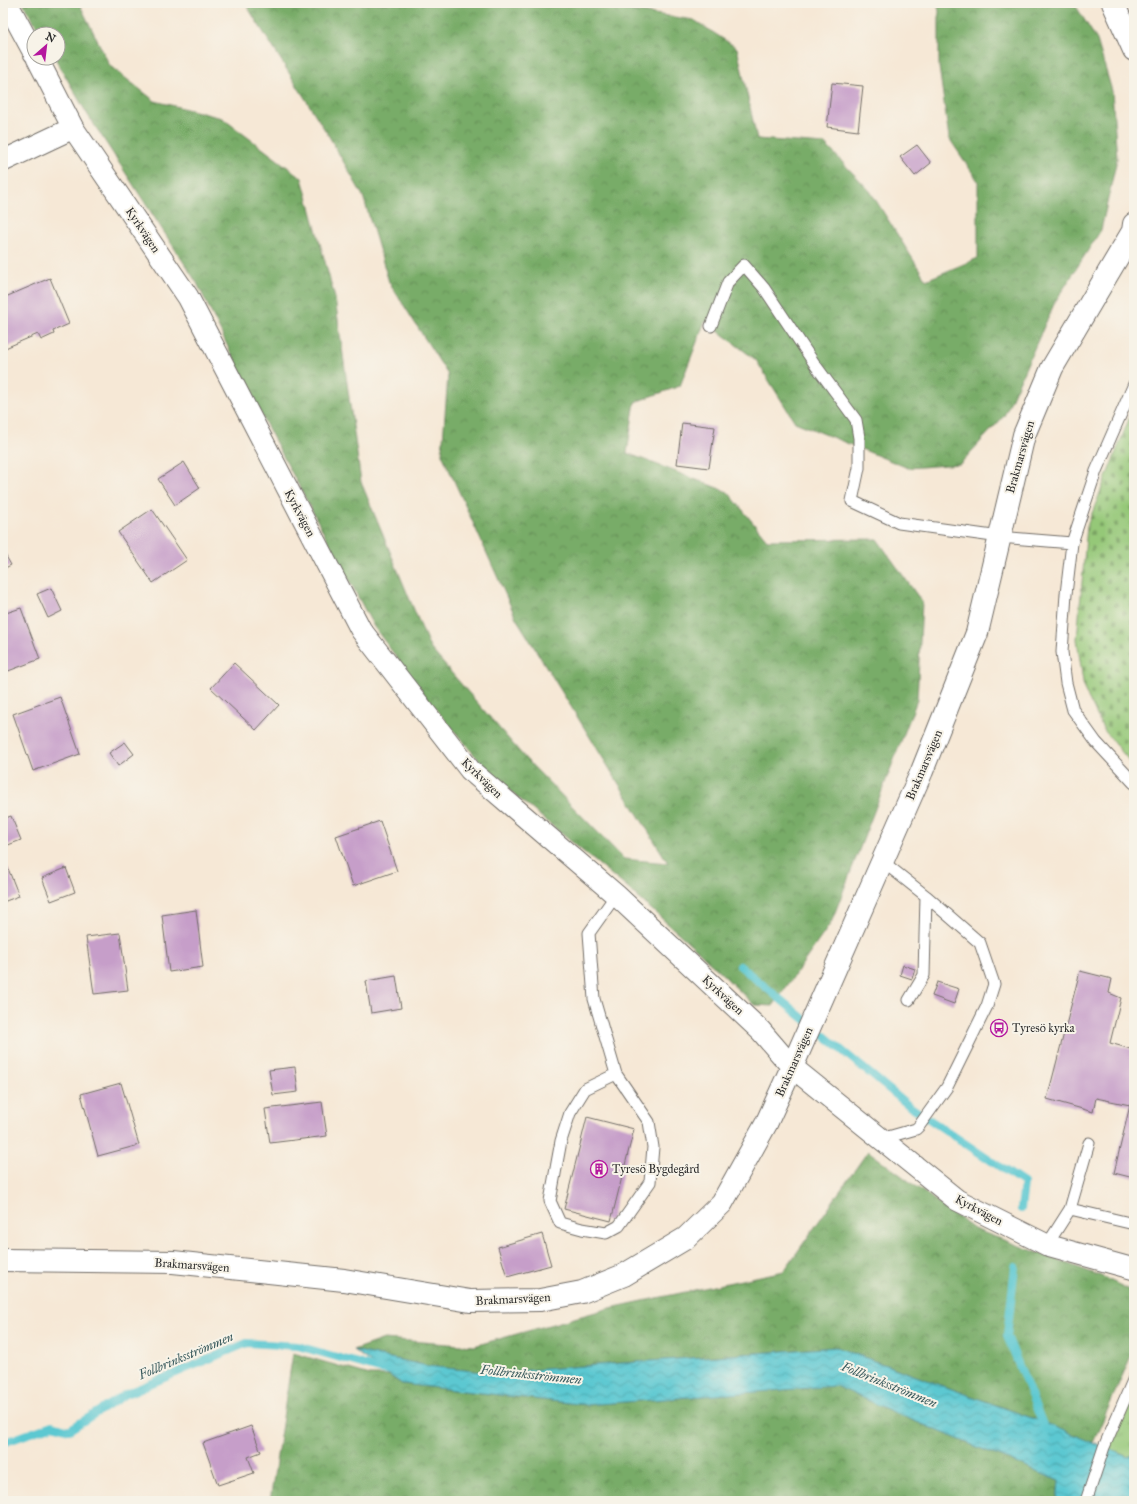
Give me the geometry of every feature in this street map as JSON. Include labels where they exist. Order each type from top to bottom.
[{"type":"street","points":[[7,3],[26,38]]},
{"type":"street","points":[[1113,3],[1134,50]]},
{"type":"street","name":"Kyrkvägen","points":[[41,66],[73,128],[188,297],[361,630],[470,770],[616,895],[761,1031],[792,1067],[957,1200],[1047,1245],[1134,1269]]},
{"type":"street","points":[[3,161],[73,128]]},
{"type":"street","name":"Brakmarsvägen","points":[[3,1260],[173,1262],[344,1280],[470,1301],[540,1300],[582,1292],[624,1275],[686,1238],[722,1203],[766,1124],[806,1036],[922,771],[977,633],[1024,435],[1052,368],[1133,231],[1134,224]]},
{"type":"lane","points":[[712,326],[728,282],[744,265],[764,288],[816,366],[856,420],[859,438],[859,468],[852,501],[899,522],[1000,537],[1072,543]]},
{"type":"lane","points":[[1134,384],[1096,471],[1072,543],[1066,594],[1062,652],[1066,683],[1073,710],[1096,742],[1134,783]]},
{"type":"lane","points":[[881,1139],[916,1129],[919,1126],[947,1087],[987,1006],[994,984],[980,943],[926,896],[882,861]]},
{"type":"lane","points":[[616,895],[589,933],[594,999],[616,1074],[649,1122],[653,1147],[650,1182],[619,1226],[606,1233],[560,1223],[550,1201],[561,1141],[570,1113],[585,1089],[616,1074]]},
{"type":"lane","points":[[909,1000],[924,975],[926,896]]},
{"type":"lane","points":[[1047,1245],[1070,1209],[1089,1143]]},
{"type":"lane","points":[[1070,1209],[1134,1224]]},
{"type":"lane","points":[[1086,1501],[1104,1447],[1134,1378]]},
{"type":"green space","points":[[23,3],[79,3],[110,66],[155,101],[222,118],[302,178],[335,298],[361,482],[430,648],[525,758],[624,859],[668,863],[516,618],[442,454],[448,375],[389,282],[363,196],[330,138],[245,3],[620,3],[621,9],[694,20],[737,48],[757,139],[825,144],[870,191],[926,280],[978,258],[978,181],[949,138],[939,67],[939,11],[937,3],[1074,3],[1097,40],[1112,91],[1117,159],[1101,230],[1055,302],[1004,416],[960,464],[908,468],[795,422],[756,360],[705,321],[680,386],[635,402],[627,453],[728,492],[767,540],[877,539],[922,602],[917,700],[831,923],[773,1006],[754,1005],[695,948],[625,886],[493,777],[429,701],[374,627],[259,411],[197,283],[86,112],[60,66],[66,66],[66,26],[36,26]]},
{"type":"green space","points":[[1134,406],[1134,767],[1104,730],[1084,689],[1077,639],[1087,526]]},
{"type":"green space","points":[[868,1151],[974,1229],[1101,1276],[1134,1292],[1134,1349],[1093,1443],[1051,1425],[836,1347],[491,1373],[428,1366],[353,1350],[384,1339],[474,1346],[610,1308],[784,1271]]},
{"type":"green space","points":[[293,1353],[370,1375],[388,1375],[402,1384],[586,1405],[836,1385],[900,1415],[1059,1481],[1057,1501],[270,1501]]},
{"type":"green space","points":[[1134,1382],[1134,1454],[1128,1457],[1104,1447]]},
{"type":"water","points":[[836,1347],[1051,1425],[1128,1457],[1134,1454],[1134,1501],[1057,1501],[1059,1481],[900,1415],[836,1386],[586,1405],[402,1384],[353,1350],[428,1366],[491,1373]]},
{"type":"building","points":[[832,83],[863,86],[858,131],[827,127]]},
{"type":"building","points":[[917,145],[931,163],[915,176],[900,157]]},
{"type":"building","points":[[50,278],[69,324],[53,331],[54,334],[41,340],[38,334],[3,349],[3,298]]},
{"type":"building","points":[[682,423],[715,427],[709,468],[677,464]]},
{"type":"building","points":[[184,462],[200,488],[175,505],[158,479]]},
{"type":"building","points":[[152,509],[187,560],[153,583],[118,532]]},
{"type":"building","points":[[3,551],[11,565],[3,569]]},
{"type":"building","points":[[51,588],[62,611],[48,618],[37,594]]},
{"type":"building","points":[[21,608],[40,659],[3,673],[3,614]]},
{"type":"building","points":[[234,663],[279,705],[256,730],[211,688]]},
{"type":"building","points":[[60,697],[80,754],[33,771],[13,714]]},
{"type":"building","points":[[125,742],[134,754],[118,766],[109,753]]},
{"type":"building","points":[[11,816],[21,840],[3,847],[3,819]]},
{"type":"building","points":[[380,821],[397,871],[353,886],[336,836]]},
{"type":"building","points":[[3,856],[19,896],[3,902]]},
{"type":"building","points":[[66,868],[75,892],[51,901],[42,878]]},
{"type":"building","points":[[196,910],[203,967],[169,972],[162,915]]},
{"type":"building","points":[[120,933],[128,990],[94,994],[86,937]]},
{"type":"building","points":[[903,965],[915,969],[912,979],[900,975]]},
{"type":"building","points":[[1080,971],[1112,979],[1109,993],[1121,998],[1110,1043],[1134,1050],[1134,1178],[1114,1173],[1130,1105],[1096,1098],[1093,1112],[1047,1099]]},
{"type":"building","points":[[396,976],[401,1008],[371,1013],[366,981]]},
{"type":"building","points":[[937,982],[959,989],[954,1004],[932,996]]},
{"type":"building","points":[[295,1067],[298,1092],[273,1095],[269,1070]]},
{"type":"building","points":[[121,1083],[139,1145],[98,1156],[81,1094]]},
{"type":"building","points":[[322,1102],[327,1136],[270,1143],[265,1109]]},
{"type":"building","name":"Tyresö Bygdegård","points":[[587,1117],[634,1129],[611,1221],[564,1209]]},
{"type":"building","points":[[542,1234],[551,1265],[507,1277],[498,1247]]},
{"type":"building","points":[[251,1426],[261,1452],[248,1457],[254,1473],[218,1485],[203,1443]]},
{"type":"waterway","points":[[740,966],[908,1105],[1024,1183],[1021,1209]]},
{"type":"waterway","points":[[1015,1267],[1007,1336],[1046,1432]]},
{"type":"waterway","name":"Follbrinksströmmen","points":[[3,1443],[53,1425],[69,1430],[126,1394],[247,1343],[298,1346],[379,1369],[389,1370]]},
{"type":"place","name":"Tyresö kyrka","points":[[999,1028]]},
{"type":"place","name":"Tyresö Bygdegård","points":[[599,1169]]}]
